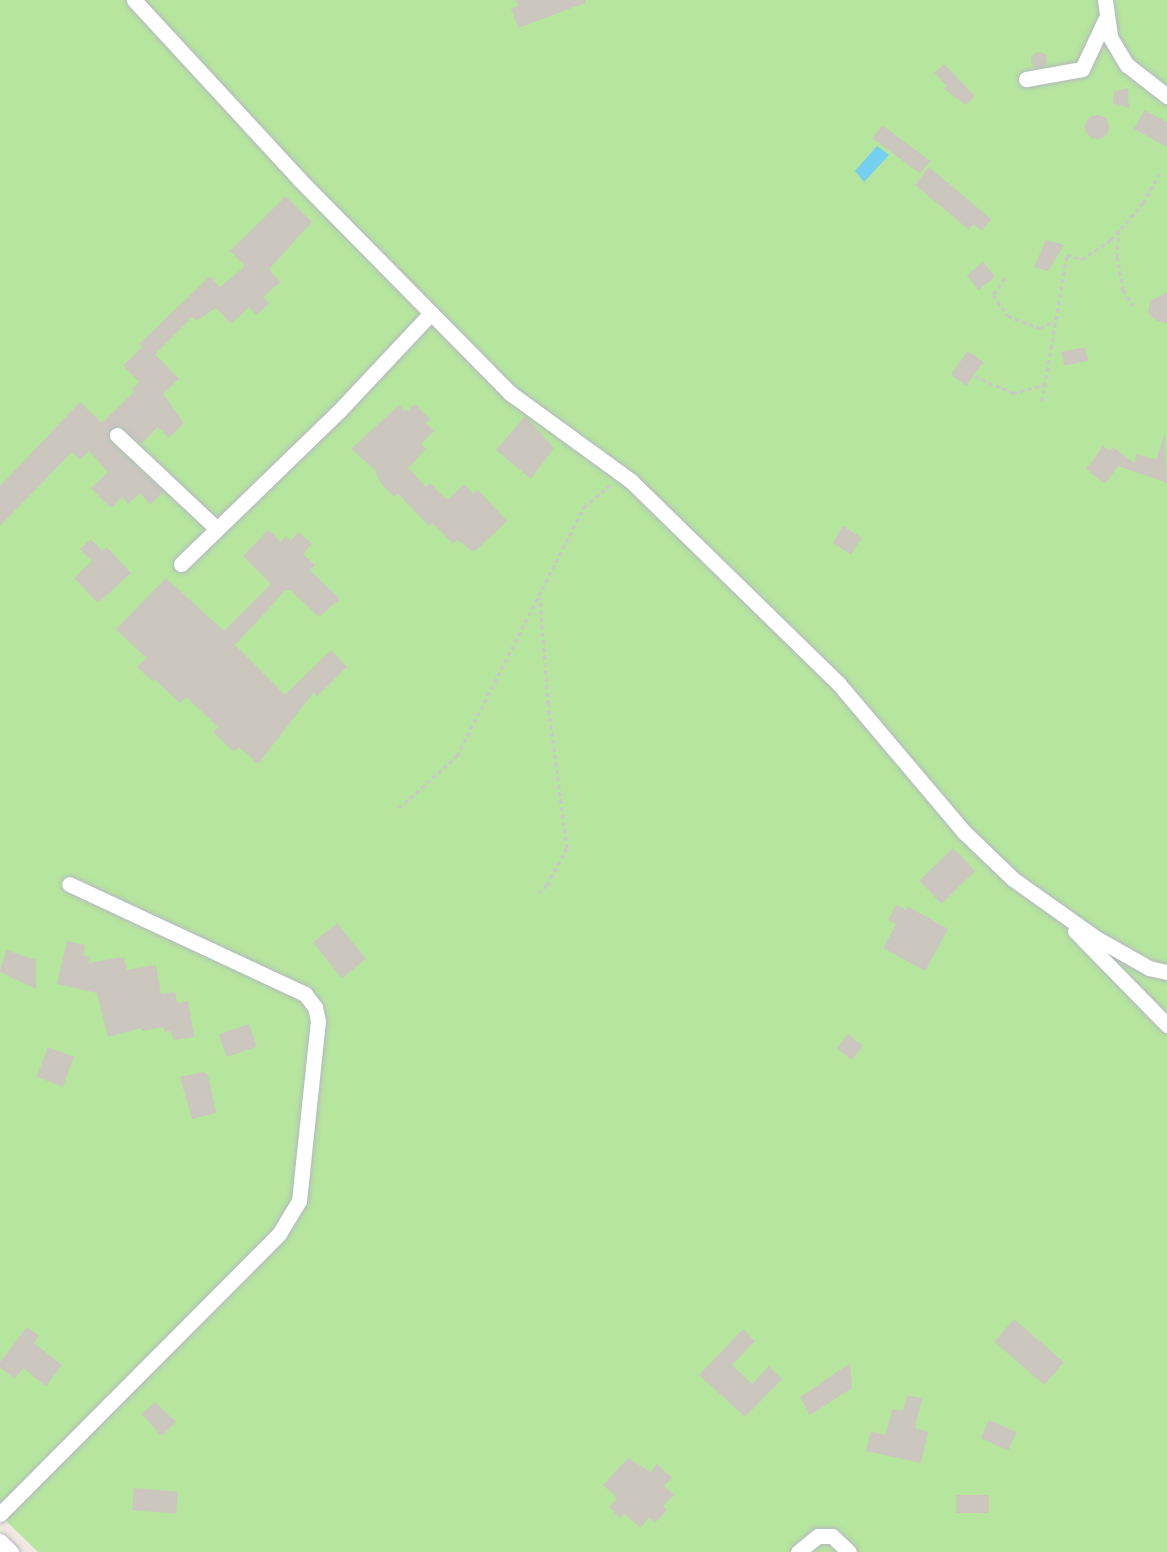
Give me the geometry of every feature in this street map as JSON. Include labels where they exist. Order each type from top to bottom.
[{"type":"street","points":[[134,0],[299,179],[510,393],[623,474],[838,683],[964,832],[1013,879],[1105,943],[1149,968],[1167,972]]},
{"type":"street","points":[[1105,0],[1105,20],[1110,37],[1127,66],[1167,96]]},
{"type":"street","points":[[1026,79],[1082,69],[1105,20]]},
{"type":"street","points":[[181,564],[339,411],[431,313]]},
{"type":"street","points":[[117,435],[216,528]]},
{"type":"street","points":[[0,1514],[279,1234],[299,1201],[318,1021],[305,994],[69,884]]},
{"type":"street","points":[[1049,904],[1167,1025]]},
{"type":"street","points":[[798,1552],[818,1536],[832,1536],[849,1552]]},
{"type":"street","points":[[0,1541],[11,1552]]},
{"type":"path","points":[[1042,401],[1047,383],[1055,320],[1067,255],[1082,259],[1119,230],[1143,203],[1159,174]]},
{"type":"path","points":[[1119,230],[1119,267],[1123,290],[1133,306]]},
{"type":"path","points":[[1005,278],[993,296],[1008,316],[1026,326],[1040,328],[1055,320]]},
{"type":"path","points":[[975,376],[1013,393],[1043,388],[1047,383]]},
{"type":"path","points":[[399,808],[457,756],[584,507],[623,474]]},
{"type":"path","points":[[538,893],[547,885],[567,848],[548,704],[539,595]]},
{"type":"green space","points":[[0,0],[1167,0],[1167,1552],[38,1552],[0,1515]]},
{"type":"water","points":[[877,146],[889,155],[864,182],[855,171]]},
{"type":"building","points":[[516,0],[585,0],[585,3],[518,28],[511,9],[518,6]]},
{"type":"building","points":[[1039,52],[1045,54],[1047,60],[1045,66],[1039,68],[1033,66],[1031,60],[1033,54]]},
{"type":"building","points":[[944,64],[975,96],[966,105],[944,89],[947,86],[934,73]]},
{"type":"building","points":[[1128,88],[1129,108],[1113,103],[1114,91]]},
{"type":"building","points":[[1144,110],[1167,122],[1167,147],[1134,129]]},
{"type":"building","points":[[1097,115],[1102,116],[1108,122],[1108,132],[1102,138],[1097,139],[1092,138],[1086,132],[1085,127],[1086,122],[1092,116]]},
{"type":"building","points":[[882,125],[930,161],[920,174],[872,138]]},
{"type":"building","points":[[929,167],[991,219],[982,231],[973,224],[969,230],[915,185]]},
{"type":"building","points":[[286,196],[312,222],[269,269],[280,282],[263,297],[269,304],[256,315],[249,307],[231,324],[216,308],[196,321],[192,317],[155,354],[179,379],[163,394],[184,423],[169,438],[158,427],[141,444],[120,426],[108,432],[110,442],[164,492],[150,505],[140,493],[128,504],[122,497],[111,508],[91,488],[108,472],[89,451],[80,460],[72,452],[0,526],[0,486],[80,402],[102,423],[135,391],[132,389],[139,382],[123,366],[142,347],[139,344],[210,276],[220,287],[245,266],[230,251]]},
{"type":"building","points":[[1046,240],[1064,245],[1048,271],[1034,267]]},
{"type":"building","points":[[983,262],[995,277],[979,290],[967,275]]},
{"type":"building","points":[[1167,292],[1167,323],[1156,321],[1148,313],[1150,301]]},
{"type":"building","points":[[1085,347],[1088,361],[1064,366],[1062,352]]},
{"type":"building","points":[[968,351],[983,362],[966,386],[951,374]]},
{"type":"building","points":[[415,404],[430,419],[426,423],[434,431],[421,444],[426,449],[408,468],[426,487],[430,483],[447,500],[464,484],[473,494],[478,490],[507,521],[474,552],[457,540],[453,544],[432,523],[429,526],[398,494],[394,497],[380,482],[375,470],[351,449],[399,405],[406,412]]},
{"type":"building","points":[[525,416],[554,448],[531,479],[496,450]]},
{"type":"building","points":[[1165,433],[1167,483],[1118,466],[1105,484],[1086,469],[1103,446],[1110,451],[1113,447],[1134,463],[1137,454],[1156,460]]},
{"type":"building","points":[[843,526],[862,538],[851,555],[832,543]]},
{"type":"building","points":[[268,530],[281,542],[286,536],[291,541],[299,532],[312,544],[303,554],[315,565],[310,570],[340,599],[319,617],[290,590],[285,591],[235,645],[285,695],[331,650],[347,667],[317,696],[314,692],[258,764],[239,747],[234,752],[213,732],[218,727],[186,697],[180,703],[137,667],[146,658],[116,629],[166,578],[224,631],[271,584],[243,556]]},
{"type":"building","points":[[91,539],[102,551],[107,547],[131,573],[98,603],[74,578],[92,561],[80,549]]},
{"type":"building","points":[[953,848],[975,871],[941,904],[919,881]]},
{"type":"building","points":[[896,905],[906,910],[907,906],[948,929],[925,971],[883,948],[896,924],[888,920]]},
{"type":"building","points":[[337,923],[366,959],[342,978],[313,943]]},
{"type":"building","points":[[67,941],[85,945],[83,955],[90,957],[88,963],[124,957],[127,970],[156,965],[161,994],[175,992],[177,1003],[188,1001],[194,1037],[173,1040],[171,1031],[164,1032],[164,1027],[142,1031],[141,1028],[108,1037],[97,993],[57,984]]},
{"type":"building","points":[[6,950],[36,960],[36,989],[0,972]]},
{"type":"building","points":[[249,1024],[257,1047],[227,1057],[219,1034]]},
{"type":"building","points":[[848,1034],[863,1046],[851,1060],[837,1048]]},
{"type":"building","points":[[48,1047],[74,1057],[63,1087],[37,1077]]},
{"type":"building","points":[[203,1072],[208,1075],[216,1113],[192,1119],[180,1077]]},
{"type":"building","points":[[1014,1319],[1064,1362],[1044,1385],[994,1342]]},
{"type":"building","points":[[27,1327],[39,1336],[34,1343],[62,1365],[46,1386],[23,1368],[15,1379],[0,1368],[0,1362]]},
{"type":"building","points":[[743,1329],[755,1341],[732,1365],[752,1384],[769,1366],[782,1379],[745,1417],[699,1375]]},
{"type":"building","points":[[850,1363],[852,1388],[810,1415],[800,1397]]},
{"type":"building","points":[[907,1395],[922,1398],[915,1428],[928,1432],[921,1463],[866,1451],[871,1431],[886,1435],[892,1409],[903,1411]]},
{"type":"building","points":[[155,1402],[176,1422],[161,1436],[142,1414]]},
{"type":"building","points":[[989,1420],[1016,1432],[1008,1450],[981,1438]]},
{"type":"building","points":[[628,1458],[650,1472],[657,1464],[672,1478],[664,1486],[674,1495],[663,1506],[667,1510],[655,1523],[649,1518],[640,1528],[624,1513],[620,1518],[609,1507],[617,1498],[603,1485]]},
{"type":"building","points":[[134,1488],[178,1492],[176,1514],[132,1510]]},
{"type":"building","points":[[956,1495],[989,1495],[989,1513],[956,1513]]}]
